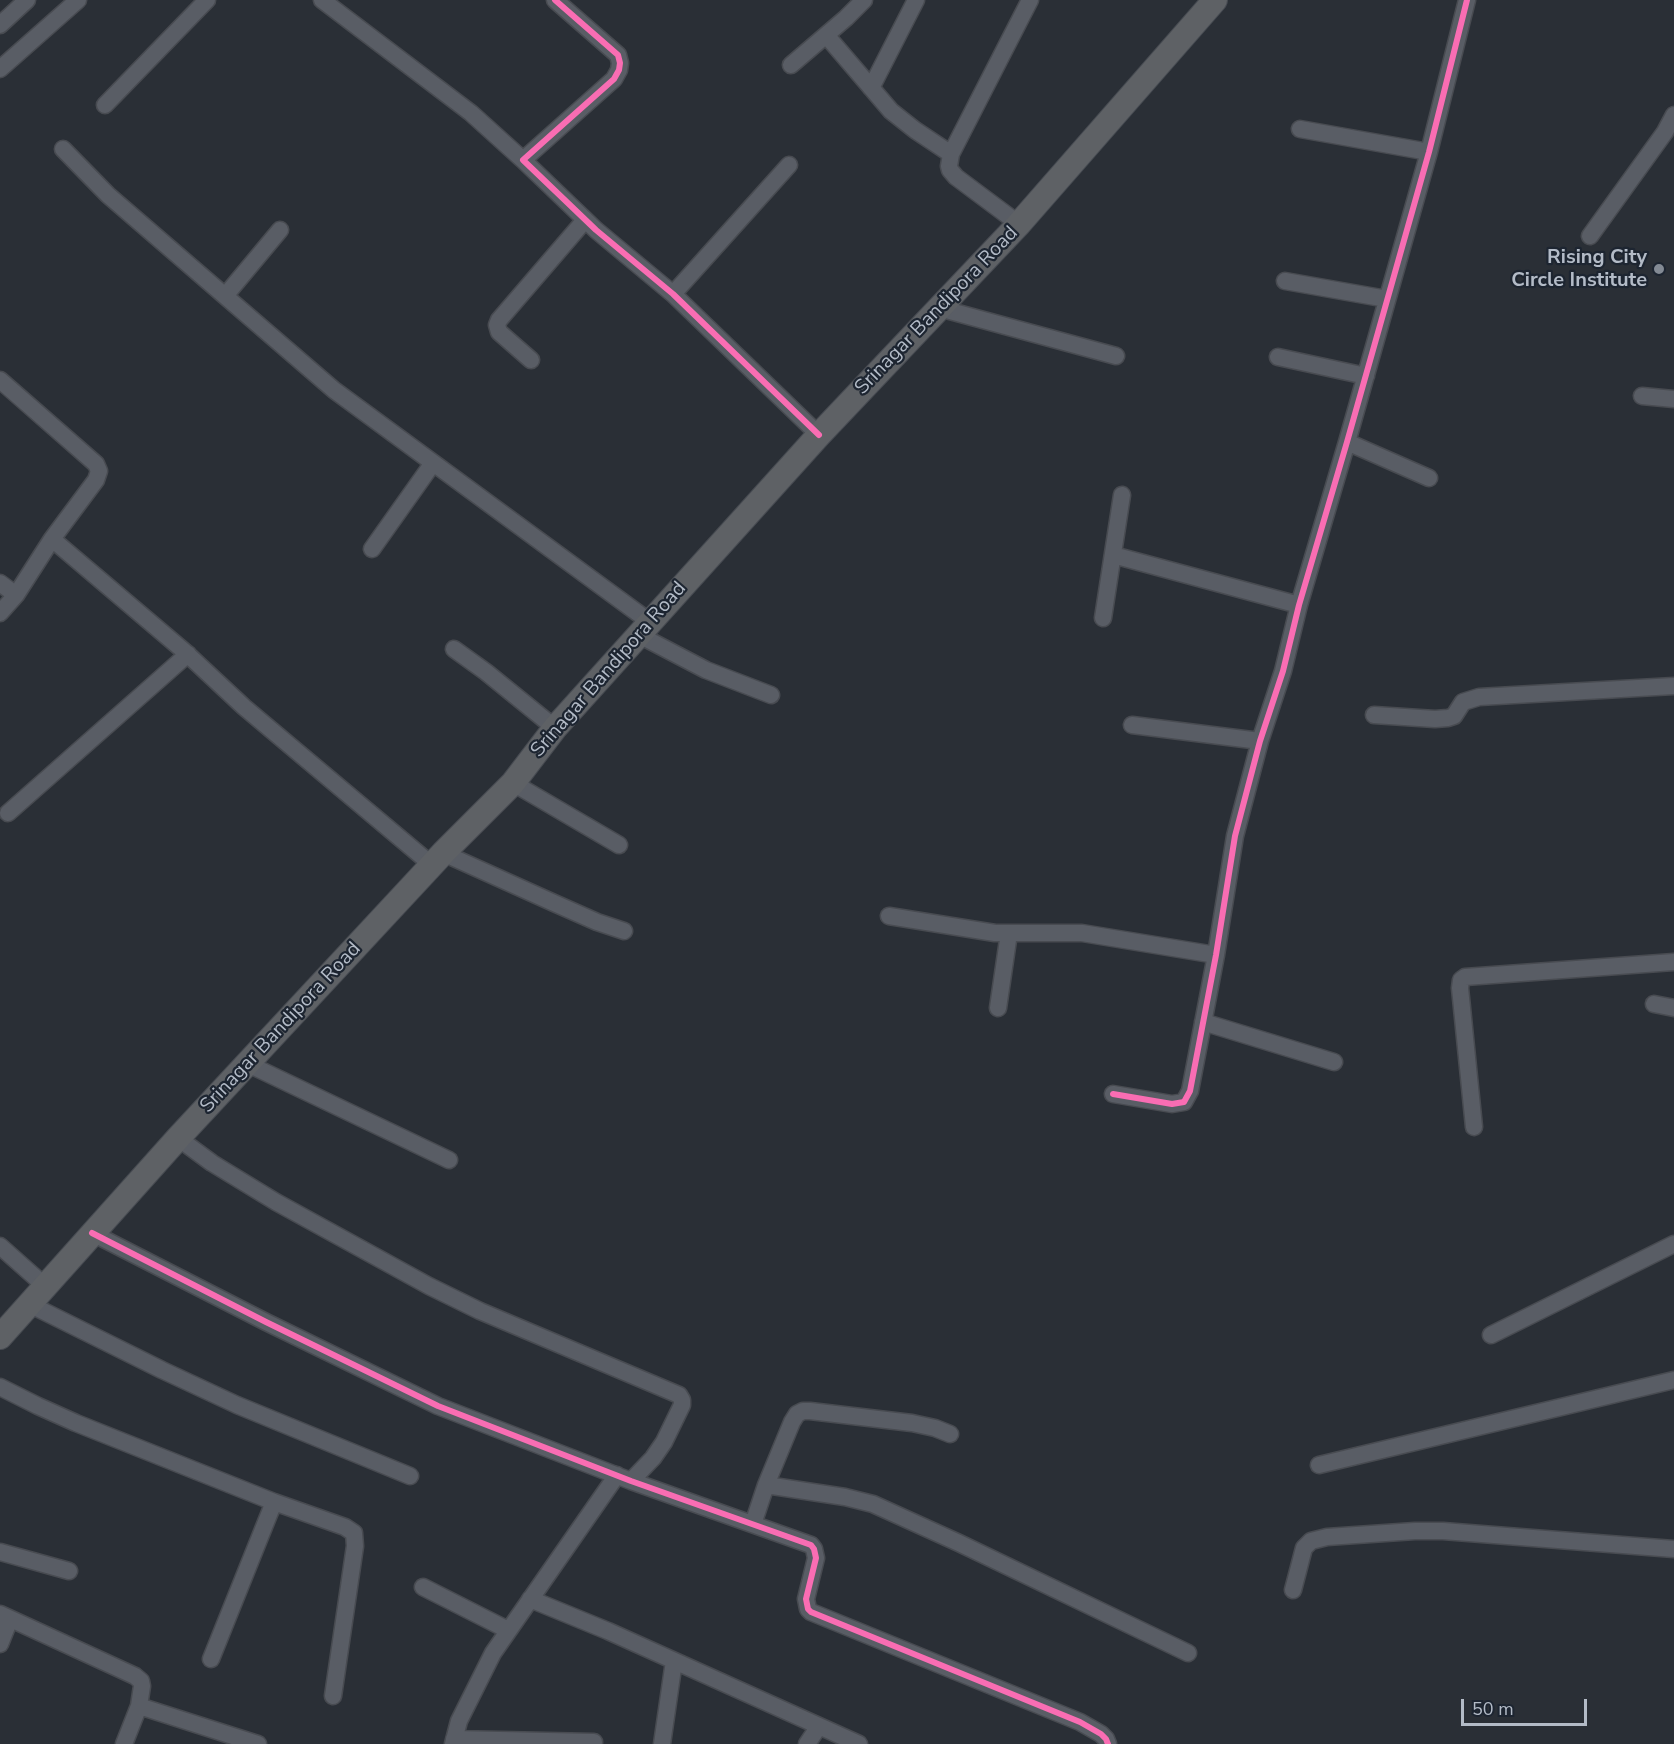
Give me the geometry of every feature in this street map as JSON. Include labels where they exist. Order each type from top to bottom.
[{"type":"highway","name":"Srinagar Bandipora Road","points":[[0,1337],[178,1138],[437,859],[513,783],[555,728],[644,628],[819,435],[1019,224],[1215,0]]},
{"type":"street","points":[[0,24],[27,0]]},
{"type":"street","points":[[0,69],[78,0]]},
{"type":"street","points":[[105,105],[207,0]]},
{"type":"street","points":[[322,0],[471,113],[585,220],[673,294],[819,435]]},
{"type":"street","points":[[523,160],[614,78],[619,70],[618,55],[555,0]]},
{"type":"street","points":[[790,65],[864,0]]},
{"type":"street","points":[[871,88],[916,0]]},
{"type":"street","points":[[1019,224],[953,174],[949,166],[951,154],[1030,0]]},
{"type":"street","points":[[1113,1094],[1172,1104],[1184,1102],[1190,1091],[1216,955],[1235,836],[1260,741],[1283,671],[1299,605],[1429,152],[1467,0]]},
{"type":"street","points":[[826,35],[891,111],[951,154]]},
{"type":"street","points":[[1590,236],[1665,132],[1674,115]]},
{"type":"street","points":[[1300,129],[1429,152]]},
{"type":"street","points":[[63,149],[108,195],[334,390],[433,463],[644,628],[706,670],[771,695]]},
{"type":"street","points":[[673,294],[789,165]]},
{"type":"street","points":[[531,360],[499,332],[497,325],[585,220]]},
{"type":"street","points":[[225,296],[280,230]]},
{"type":"street","points":[[1285,281],[1387,299]]},
{"type":"street","points":[[939,308],[1116,356]]},
{"type":"street","points":[[1278,357],[1366,376]]},
{"type":"street","points":[[0,380],[98,467],[99,475],[52,539],[16,594],[0,613]]},
{"type":"street","points":[[1642,396],[1674,399]]},
{"type":"street","points":[[1347,442],[1430,477]]},
{"type":"street","points":[[372,549],[433,463]]},
{"type":"street","points":[[1103,618],[1122,495]]},
{"type":"street","points":[[52,539],[188,654],[244,707],[437,859],[624,931]]},
{"type":"street","points":[[1113,555],[1299,605]]},
{"type":"street","points":[[0,583],[16,594]]},
{"type":"street","points":[[454,649],[555,728]]},
{"type":"street","points":[[8,813],[188,654]]},
{"type":"street","points":[[1374,715],[1446,718],[1454,716],[1463,702],[1479,697],[1674,686]]},
{"type":"street","points":[[1132,725],[1260,741]]},
{"type":"street","points":[[513,783],[619,845]]},
{"type":"street","points":[[889,916],[995,933],[1082,933],[1216,955]]},
{"type":"street","points":[[998,1008],[1009,933]]},
{"type":"street","points":[[1474,1127],[1461,980],[1465,977],[1674,962]]},
{"type":"street","points":[[1654,1004],[1674,1008]]},
{"type":"street","points":[[1203,1022],[1334,1062]]},
{"type":"street","points":[[248,1064],[449,1160]]},
{"type":"street","points":[[178,1138],[212,1163],[276,1202],[429,1286],[480,1311],[679,1395],[682,1405],[664,1442],[653,1458],[624,1478],[508,1630],[476,1686],[459,1721],[453,1741],[594,1742]]},
{"type":"street","points":[[92,1233],[255,1317],[438,1406],[624,1478],[811,1545],[816,1558],[806,1599],[808,1609],[812,1612],[1080,1722],[1101,1734],[1108,1744]]},
{"type":"street","points":[[1491,1335],[1674,1244]]},
{"type":"street","points":[[0,1246],[37,1295],[162,1370],[410,1476]]},
{"type":"street","points":[[1318,1465],[1674,1380]]},
{"type":"street","points":[[0,1387],[76,1423],[274,1502],[345,1527],[354,1533],[333,1696]]},
{"type":"street","points":[[753,1524],[792,1422],[797,1414],[803,1411],[912,1422],[950,1434]]},
{"type":"street","points":[[766,1485],[845,1497],[873,1504],[1188,1653]]},
{"type":"street","points":[[211,1659],[274,1502]]},
{"type":"street","points":[[1293,1590],[1304,1548],[1311,1541],[1327,1537],[1443,1531],[1674,1549]]},
{"type":"street","points":[[0,1552],[69,1571]]},
{"type":"street","points":[[423,1587],[508,1630]]},
{"type":"street","points":[[530,1599],[674,1660],[859,1744]]},
{"type":"street","points":[[0,1644],[5,1616],[135,1676],[142,1686],[138,1706],[124,1744]]},
{"type":"street","points":[[662,1744],[674,1660]]},
{"type":"street","points":[[138,1706],[258,1744]]},
{"type":"street","points":[[807,1744],[819,1726]]},
{"type":"cycle path","points":[[555,0],[618,55],[619,70],[614,79],[523,160],[596,230],[673,294],[819,435]]},
{"type":"cycle path","points":[[1113,1094],[1172,1104],[1184,1102],[1190,1091],[1216,955],[1235,836],[1260,741],[1283,671],[1299,605],[1429,152],[1467,0]]},
{"type":"cycle path","points":[[92,1233],[438,1406],[631,1481],[811,1545],[816,1558],[806,1599],[811,1612],[1080,1722],[1101,1734],[1108,1744]]},
{"type":"place","name":"Rising City Circle Institute","points":[[1659,269]]}]
